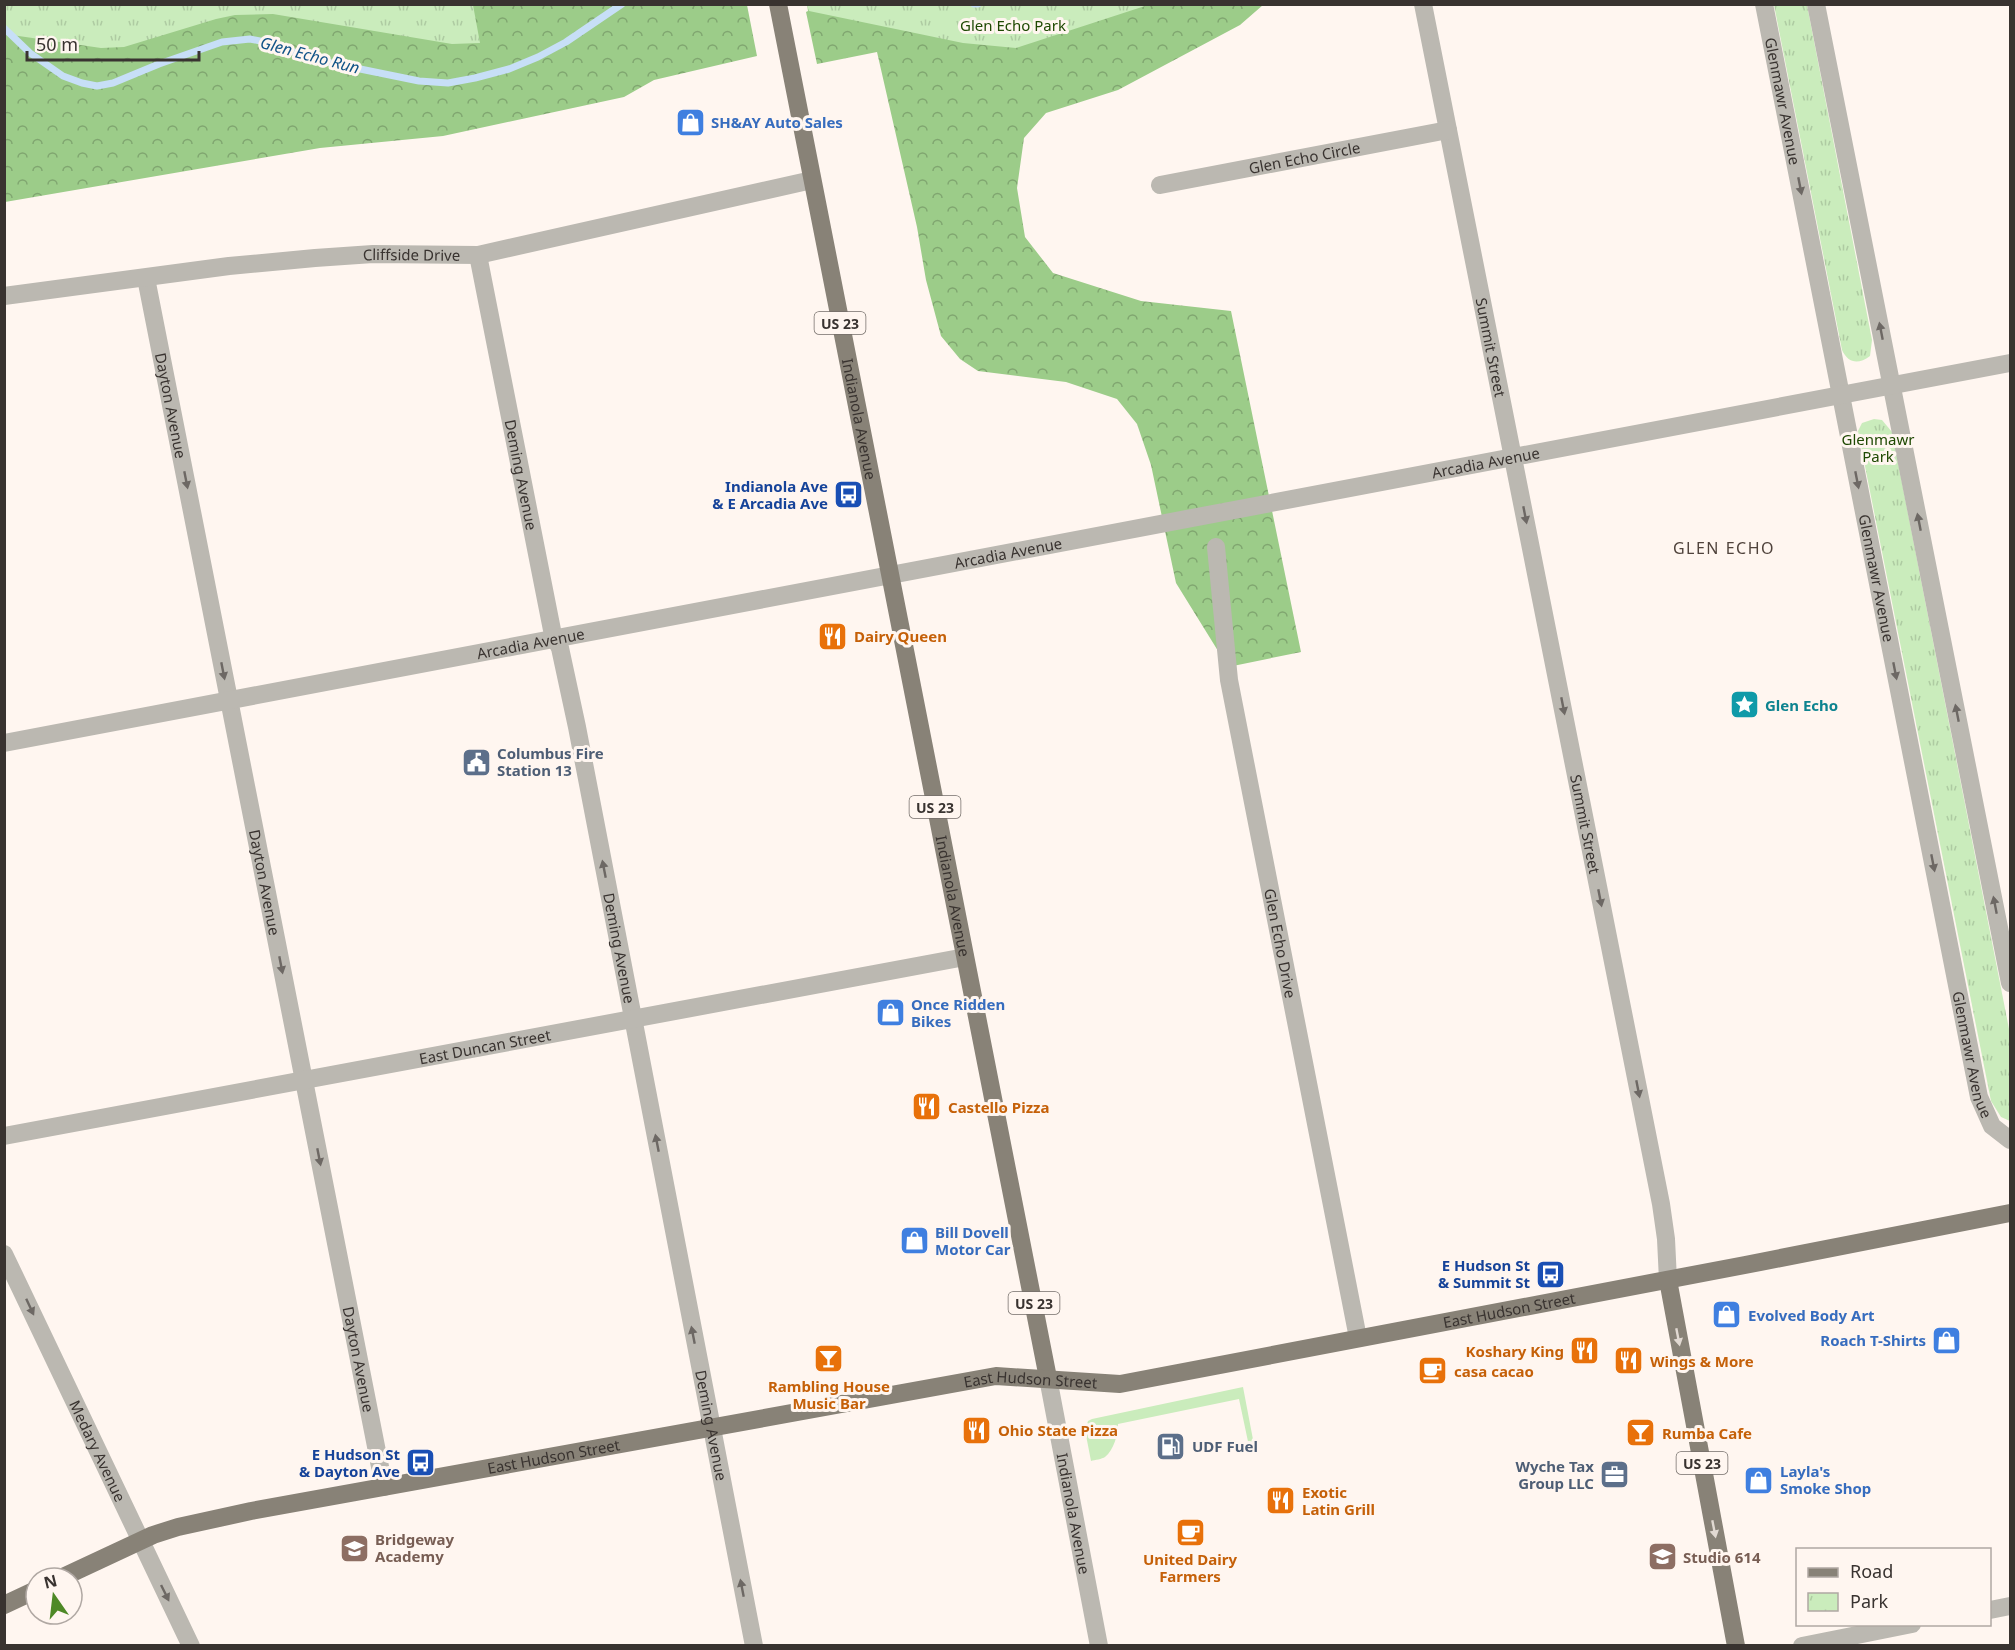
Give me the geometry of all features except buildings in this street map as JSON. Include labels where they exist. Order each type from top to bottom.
[{"type":"main road","name":"Indianola Avenue","points":[[778,4],[1048,1378]]},
{"type":"main road","name":"East Hudson Street","points":[[84,1567],[140,1540],[178,1527],[213,1519],[710,1427],[996,1376],[1120,1384],[2010,1213]]},
{"type":"main road","name":"Summit Street","points":[[1668,1280],[1736,1646]]},
{"type":"main road","points":[[4,1605],[24,1596]]},
{"type":"street","name":"Summit Street","points":[[1423,4],[1661,1204],[1668,1280]]},
{"type":"street","name":"Glenmawr Avenue","points":[[1764,4],[1980,1097],[1992,1126],[2010,1140]]},
{"type":"street","points":[[1815,4],[2010,983]]},
{"type":"street","name":"Glen Echo Circle","points":[[1160,185],[1448,130]]},
{"type":"street","name":"Cliffside Drive","points":[[4,296],[239,265],[361,254],[478,255],[812,180]]},
{"type":"street","name":"Deming Avenue","points":[[478,255],[553,635],[560,648],[575,716],[753,1646]]},
{"type":"street","name":"Dayton Avenue","points":[[146,278],[384,1487]]},
{"type":"street","name":"Arcadia Avenue","points":[[4,742],[2010,363]]},
{"type":"street","name":"Glen Echo Drive","points":[[1215,547],[1231,691],[1358,1338]]},
{"type":"street","name":"East Duncan Street","points":[[4,1136],[965,957]]},
{"type":"street","name":"Medary Avenue","points":[[4,1254],[191,1646]]},
{"type":"street","name":"Indianola Avenue","points":[[1048,1378],[1099,1646]]},
{"type":"street","points":[[1991,1610],[2010,1606]]},
{"type":"street","points":[[1802,1646],[1902,1626]]},
{"type":"green space","points":[[807,4],[1263,5],[1240,25],[1118,90],[1046,113],[1024,138],[1017,188],[1025,237],[1053,273],[1141,301],[1231,311],[1301,652],[1228,667],[1176,583],[1151,465],[1137,424],[1117,399],[1066,382],[978,371],[960,359],[941,336],[926,280],[917,227],[877,52],[817,64],[806,12],[808,11]]},
{"type":"green space","name":"Glen Echo Park","points":[[807,4],[1148,5],[1016,48],[963,43],[809,11]]},
{"type":"green space","points":[[4,5],[747,5],[757,56],[654,80],[624,97],[443,136],[320,148],[5,202]]},
{"type":"green space","points":[[5,5],[473,5],[480,43],[452,44],[273,14],[235,15],[216,19],[124,47],[101,48],[5,34]]},
{"type":"green space","points":[[1774,5],[1807,5],[1872,340],[1870,356],[1861,361],[1850,360],[1842,350]]},
{"type":"green space","name":"Glenmawr Park","points":[[1874,419],[1882,420],[1892,432],[2010,1034],[2010,1121],[2001,1117],[1991,1101],[1858,431],[1862,423]]},
{"type":"green space","points":[[1243,1387],[1255,1450],[1250,1451],[1239,1399],[1118,1424],[1111,1450],[1104,1458],[1091,1461],[1085,1430],[1088,1421],[1092,1419]]},
{"type":"waterway","name":"Glen Echo Run","points":[[4,28],[30,53],[63,76],[97,86],[113,83],[222,42],[250,39],[321,61],[419,81],[448,83],[509,69],[538,57],[566,42],[622,4]]},
{"type":"place","name":"SH&AY Auto Sales","points":[[690,122]]},
{"type":"place","name":"Indianola Ave & E Arcadia Ave","points":[[849,495]]},
{"type":"place","name":"Dairy Queen","points":[[833,636]]},
{"type":"place","name":"Glen Echo","points":[[1744,705]]},
{"type":"place","name":"Columbus Fire Station 13","points":[[476,762]]},
{"type":"place","name":"Once Ridden Bikes","points":[[890,1013]]},
{"type":"place","name":"Castello Pizza","points":[[927,1107]]},
{"type":"place","name":"Bill Dovell Motor Car","points":[[914,1241]]},
{"type":"place","name":"E Hudson St & Summit St","points":[[1551,1274]]},
{"type":"place","name":"Evolved Body Art","points":[[1727,1315]]},
{"type":"place","name":"Roach T-Shirts","points":[[1947,1340]]},
{"type":"place","name":"Koshary King","points":[[1585,1351]]},
{"type":"place","name":"Rambling House Music Bar","points":[[829,1359]]},
{"type":"place","name":"Wings & More","points":[[1629,1361]]},
{"type":"place","name":"casa cacao","points":[[1433,1371]]},
{"type":"place","name":"Ohio State Pizza","points":[[977,1430]]},
{"type":"place","name":"Rumba Cafe","points":[[1641,1433]]},
{"type":"place","name":"UDF Fuel","points":[[1171,1446]]},
{"type":"place","name":"E Hudson St & Dayton Ave","points":[[421,1463]]},
{"type":"place","name":"Wyche Tax Group LLC","points":[[1615,1475]]},
{"type":"place","name":"Layla's Smoke Shop","points":[[1759,1480]]},
{"type":"place","name":"Exotic Latin Grill","points":[[1281,1501]]},
{"type":"place","name":"United Dairy Farmers","points":[[1190,1532]]},
{"type":"place","name":"Bridgeway Academy","points":[[354,1548]]},
{"type":"place","name":"Studio 614","points":[[1662,1557]]},
{"type":"district","name":"GLEN ECHO","points":[[1724,548]]}]
